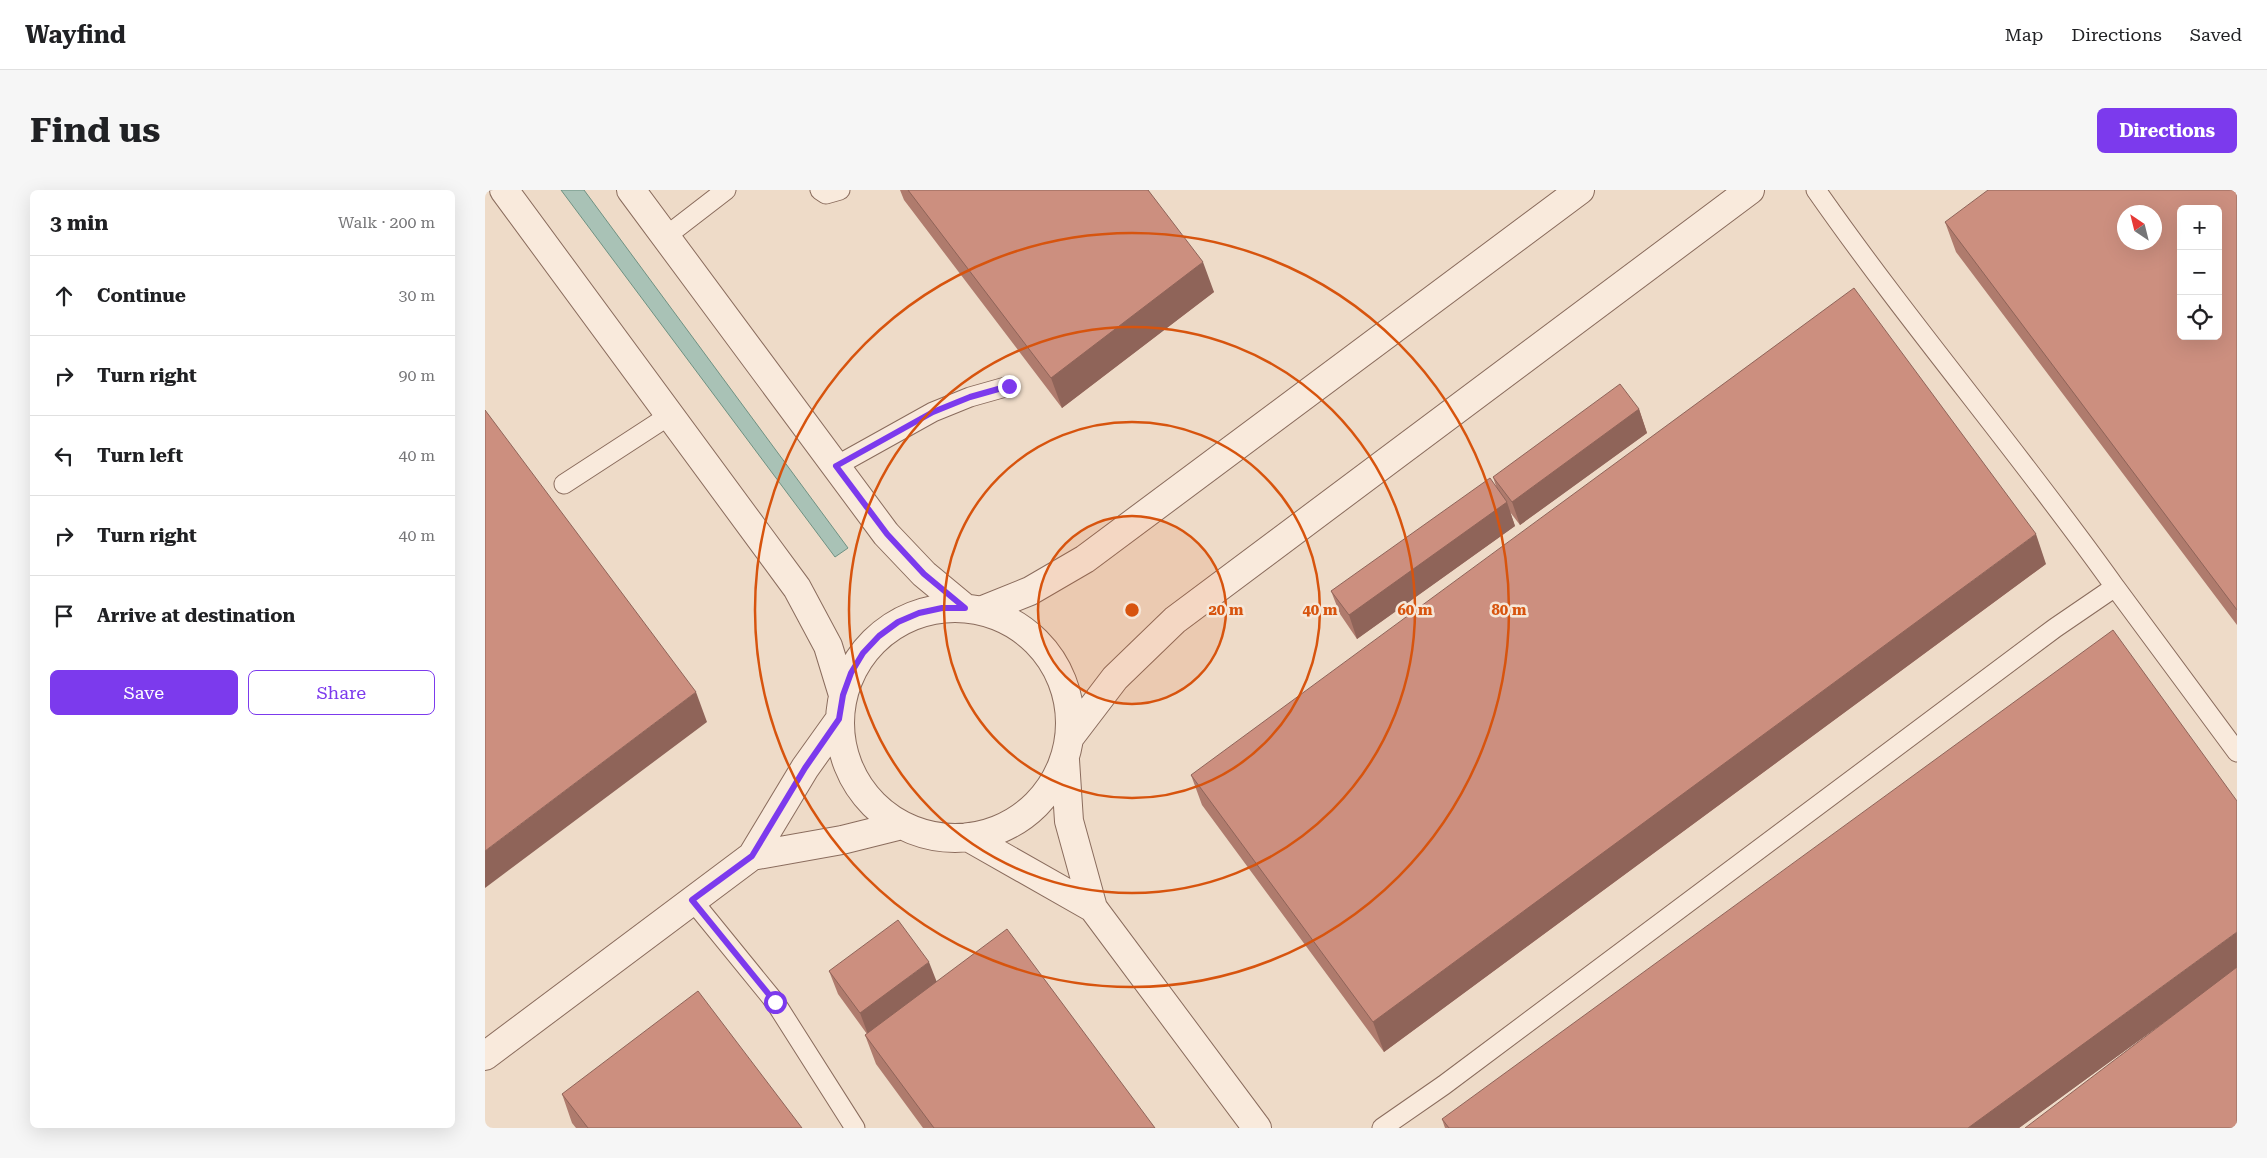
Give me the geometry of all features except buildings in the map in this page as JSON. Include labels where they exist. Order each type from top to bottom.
[{"type":"street","points":[[503,190],[797,588],[828,646],[841,707],[841,740],[844,754],[855,781],[878,809],[902,825],[923,834],[946,838],[968,837],[989,833],[1010,824],[1028,812],[1044,797],[1056,779],[1067,748],[1115,678],[1175,620],[1750,190]]},
{"type":"street","points":[[631,190],[887,534],[924,574],[974,609]]},
{"type":"street","points":[[974,609],[1030,591],[1085,559],[1580,190]]},
{"type":"street","points":[[485,1056],[752,856],[841,707],[851,673],[863,653],[879,636],[898,622],[919,613],[942,608],[974,609],[1002,617],[1021,627],[1037,640],[1050,656],[1061,675],[1068,694],[1071,716],[1067,748],[1069,821],[1093,908],[1257,1128]]},
{"type":"street","points":[[752,856],[841,840],[902,825]]},
{"type":"street","points":[[968,837],[1093,908]]},
{"type":"lane","points":[[665,237],[726,190]]},
{"type":"lane","points":[[820,190],[826,194],[840,190]]},
{"type":"lane","points":[[1816,190],[1866,261],[2073,528],[2237,752]]},
{"type":"lane","points":[[836,466],[933,412],[970,397],[1009,386]]},
{"type":"lane","points":[[564,484],[669,415]]},
{"type":"lane","points":[[1382,1128],[1444,1085],[2055,628],[2115,587]]},
{"type":"lane","points":[[692,900],[775,1002],[855,1128]]},
{"type":"shaded area","points":[[561,190],[584,190],[848,548],[835,557]]},
{"type":"route","points":[[775,1002],[692,900],[752,856],[805,768],[839,719],[843,695],[851,673],[863,653],[879,636],[898,622],[919,613],[942,608],[965,608],[924,574],[887,534],[836,466],[933,412],[970,397],[1009,386]]}]
